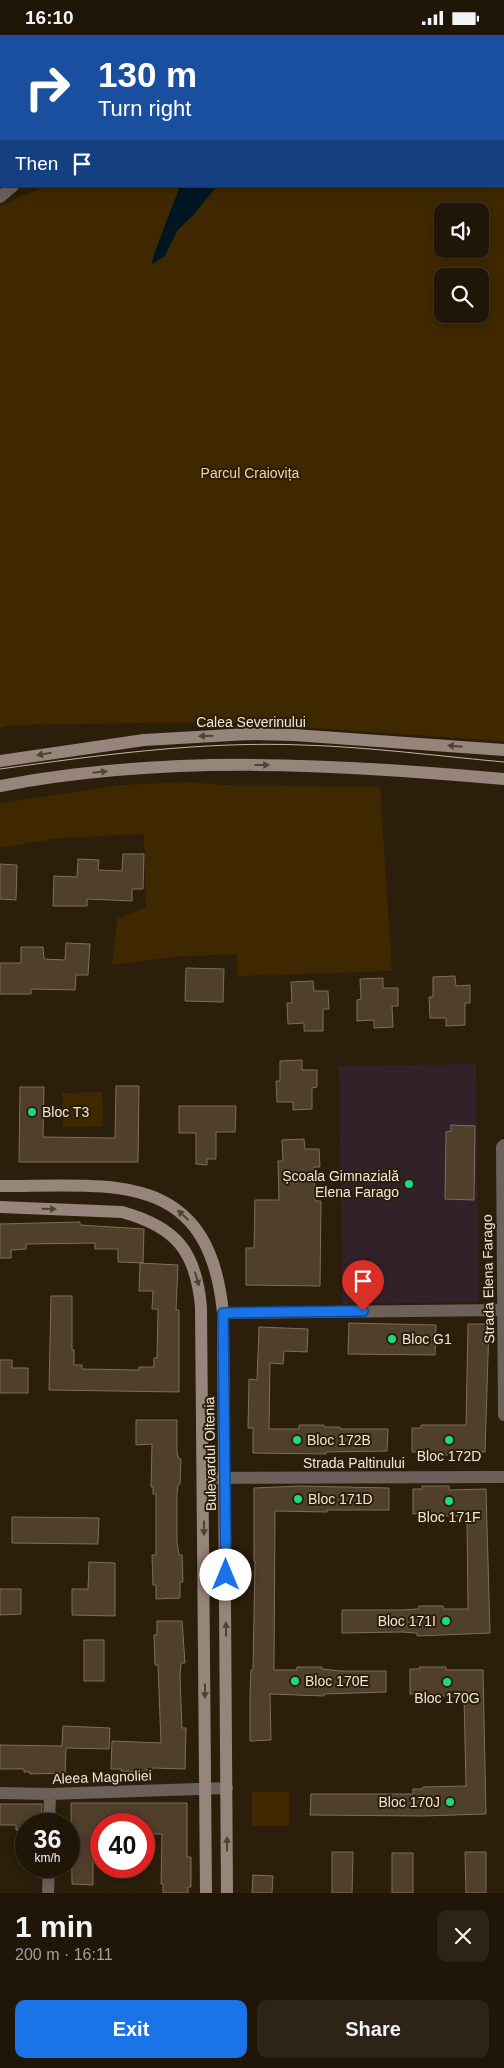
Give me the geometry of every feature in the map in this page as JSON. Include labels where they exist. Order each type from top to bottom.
[{"type":"street","points":[[0,197],[12,187]]},
{"type":"street","name":"Calea Severinului","points":[[0,761],[144,740],[249,734],[294,735],[504,750]]},
{"type":"street","points":[[0,785],[115,770],[201,765],[319,766],[504,779]]},
{"type":"street","name":"Strada Elena Farago","points":[[504,1145],[502,1147],[504,1415]]},
{"type":"street","name":"Bulevardul Oltenia","points":[[0,1187],[108,1187],[138,1192],[176,1208],[194,1225],[206,1245],[220,1286],[223,1313],[225,1478],[227,1893]]},
{"type":"street","name":"Bulevardul Oltenia","points":[[0,1207],[122,1212],[153,1222],[166,1230],[187,1254],[200,1289],[204,1478],[206,1893]]},
{"type":"street","points":[[187,1254],[206,1245]]},
{"type":"street","points":[[223,1313],[503,1310]]},
{"type":"street","name":"Strada Paltinului","points":[[204,1478],[504,1477]]},
{"type":"street","name":"Aleea Magnoliei","points":[[0,1793],[50,1794],[227,1788]]},
{"type":"street","points":[[49,1813],[50,1794]]},
{"type":"street","points":[[48,1893],[49,1878]]},
{"type":"shaded area","name":"Școala Gimnazială Elena Farago","points":[[476,1064],[479,1302],[342,1304],[339,1066]]},
{"type":"green space","name":"Parcul Craiovița","points":[[52,187],[504,187],[504,741],[226,722],[10,725],[0,728],[0,207],[25,194]]},
{"type":"green space","points":[[186,782],[225,785],[380,787],[392,971],[237,976],[237,954],[172,957],[112,965],[117,919],[146,907],[144,834],[60,838],[0,848],[0,803],[121,785]]},
{"type":"green space","points":[[102,1092],[103,1126],[63,1127],[62,1093]]},
{"type":"green space","points":[[252,1792],[289,1792],[289,1826],[252,1826]]},
{"type":"water","points":[[180,187],[216,187],[177,231],[165,256],[151,265]]},
{"type":"building","points":[[123,854],[144,854],[143,889],[132,889],[132,901],[87,899],[87,906],[53,906],[54,876],[77,877],[78,859],[99,860],[98,870],[122,871]]},
{"type":"building","points":[[0,864],[17,865],[16,900],[0,899]]},
{"type":"building","points":[[66,943],[90,944],[88,975],[76,975],[75,990],[31,989],[31,994],[0,994],[0,963],[21,963],[21,947],[43,947],[44,959],[65,960]]},
{"type":"building","points":[[186,968],[224,969],[223,1002],[185,1001]]},
{"type":"building","points":[[455,976],[456,986],[470,985],[470,1003],[465,1003],[465,1025],[446,1026],[446,1018],[430,1018],[429,997],[433,997],[433,977]]},
{"type":"building","points":[[383,978],[383,988],[398,988],[398,1006],[392,1006],[393,1027],[374,1028],[374,1020],[357,1021],[357,1000],[361,999],[360,979]]},
{"type":"building","points":[[313,981],[314,991],[328,991],[329,1009],[323,1009],[323,1031],[304,1031],[304,1023],[288,1024],[287,1003],[292,1003],[291,982]]},
{"type":"building","points":[[302,1060],[302,1070],[317,1070],[317,1087],[312,1088],[312,1109],[293,1110],[293,1102],[277,1102],[276,1081],[280,1081],[280,1061]]},
{"type":"building","name":"Bloc T3","points":[[116,1086],[139,1086],[138,1162],[19,1162],[20,1087],[44,1087],[43,1137],[115,1138]]},
{"type":"building","points":[[179,1106],[236,1106],[235,1132],[216,1132],[216,1159],[207,1159],[207,1165],[196,1164],[196,1133],[179,1133]]},
{"type":"building","points":[[451,1125],[475,1126],[474,1200],[445,1199],[446,1132],[451,1131]]},
{"type":"building","points":[[304,1139],[305,1149],[319,1149],[320,1167],[314,1167],[315,1201],[321,1201],[320,1286],[246,1285],[246,1248],[254,1248],[255,1200],[279,1200],[278,1161],[283,1161],[282,1140]]},
{"type":"building","points":[[80,1222],[80,1225],[144,1229],[143,1263],[118,1262],[118,1249],[95,1249],[95,1243],[26,1244],[26,1249],[11,1250],[11,1258],[0,1258],[0,1224]]},
{"type":"building","points":[[140,1263],[178,1265],[176,1310],[179,1310],[179,1392],[49,1390],[51,1296],[72,1296],[72,1350],[74,1350],[74,1365],[82,1365],[82,1369],[139,1370],[139,1367],[154,1367],[154,1358],[157,1358],[158,1309],[152,1309],[153,1291],[139,1291]]},
{"type":"building","name":"Bloc G1","points":[[349,1323],[436,1325],[435,1355],[348,1354]]},
{"type":"building","points":[[468,1324],[489,1324],[485,1452],[448,1451],[448,1455],[421,1455],[421,1452],[412,1452],[412,1428],[421,1428],[421,1425],[466,1425]]},
{"type":"building","points":[[259,1327],[308,1329],[307,1352],[284,1351],[283,1364],[270,1363],[269,1429],[299,1429],[299,1425],[324,1425],[324,1427],[340,1427],[340,1429],[388,1429],[387,1451],[326,1452],[326,1454],[253,1453],[253,1428],[248,1428],[249,1379],[257,1380]]},
{"type":"building","points":[[0,1360],[12,1360],[12,1368],[28,1368],[28,1393],[0,1393]]},
{"type":"building","points":[[136,1420],[177,1420],[177,1453],[179,1459],[181,1459],[180,1484],[178,1485],[177,1494],[177,1542],[179,1555],[182,1555],[183,1582],[180,1582],[180,1598],[156,1599],[156,1585],[153,1585],[152,1555],[156,1555],[156,1494],[153,1494],[153,1487],[151,1487],[152,1444],[136,1445]]},
{"type":"building","points":[[300,1486],[389,1488],[389,1510],[275,1511],[274,1670],[297,1670],[297,1667],[322,1667],[322,1669],[340,1671],[386,1671],[386,1692],[324,1694],[324,1696],[270,1694],[271,1740],[250,1741],[255,1561],[254,1488]]},
{"type":"building","points":[[422,1486],[449,1486],[449,1490],[486,1489],[490,1633],[417,1636],[417,1633],[401,1632],[342,1633],[342,1610],[401,1610],[419,1609],[419,1606],[443,1606],[443,1609],[468,1609],[467,1516],[422,1516],[422,1513],[413,1514],[413,1489],[422,1489]]},
{"type":"building","points":[[12,1517],[99,1518],[98,1544],[12,1543]]},
{"type":"building","points":[[89,1562],[115,1563],[115,1616],[72,1615],[72,1589],[88,1589]]},
{"type":"building","points":[[0,1589],[21,1589],[21,1614],[0,1615]]},
{"type":"building","points":[[157,1621],[182,1621],[185,1663],[181,1663],[180,1677],[182,1728],[186,1728],[185,1769],[152,1768],[152,1770],[146,1770],[146,1772],[111,1769],[112,1741],[161,1743],[158,1665],[155,1665],[154,1635],[157,1635]]},
{"type":"building","points":[[84,1640],[104,1640],[104,1681],[84,1681]]},
{"type":"building","points":[[419,1667],[446,1667],[446,1670],[483,1670],[486,1814],[422,1816],[310,1815],[311,1794],[413,1794],[413,1789],[422,1789],[423,1787],[466,1786],[464,1696],[419,1696],[419,1694],[410,1694],[410,1669],[420,1669]]},
{"type":"building","points":[[63,1726],[110,1728],[109,1749],[66,1748],[65,1773],[30,1774],[30,1772],[24,1772],[24,1769],[0,1769],[0,1745],[62,1746]]},
{"type":"building","points":[[71,1803],[187,1803],[187,1857],[191,1857],[191,1887],[188,1887],[188,1893],[163,1893],[163,1884],[161,1884],[162,1834],[155,1834],[155,1813],[90,1813],[90,1878],[93,1878],[93,1885],[72,1884],[72,1878],[80,1878],[80,1813],[71,1813]]},
{"type":"building","points":[[0,1804],[42,1804],[42,1813],[15,1813],[15,1825],[0,1825]]},
{"type":"building","points":[[332,1852],[353,1852],[352,1893],[332,1893]]},
{"type":"building","points":[[465,1852],[486,1852],[486,1893],[466,1893]]},
{"type":"building","points":[[392,1853],[413,1853],[413,1893],[392,1893]]},
{"type":"building","points":[[253,1875],[273,1876],[272,1893],[252,1893]]},
{"type":"tram line","points":[[0,769],[151,750],[265,744],[353,748],[504,762]]},
{"type":"place","name":"Bloc T3","points":[[32,1112]]},
{"type":"place","name":"Școala Gimnazială Elena Farago","points":[[409,1184]]},
{"type":"place","name":"Bloc G1","points":[[392,1339]]},
{"type":"place","name":"Bloc 172B","points":[[297,1440]]},
{"type":"place","name":"Bloc 172D","points":[[449,1440]]},
{"type":"place","name":"Bloc 171D","points":[[298,1499]]},
{"type":"place","name":"Bloc 171F","points":[[449,1501]]},
{"type":"place","name":"Bloc 171I","points":[[446,1621]]},
{"type":"place","name":"Bloc 170E","points":[[295,1681]]},
{"type":"place","name":"Bloc 170G","points":[[447,1682]]},
{"type":"place","name":"Bloc 170J","points":[[450,1802]]},
{"type":"route","points":[[226,1575],[223,1313],[363,1311]]}]
